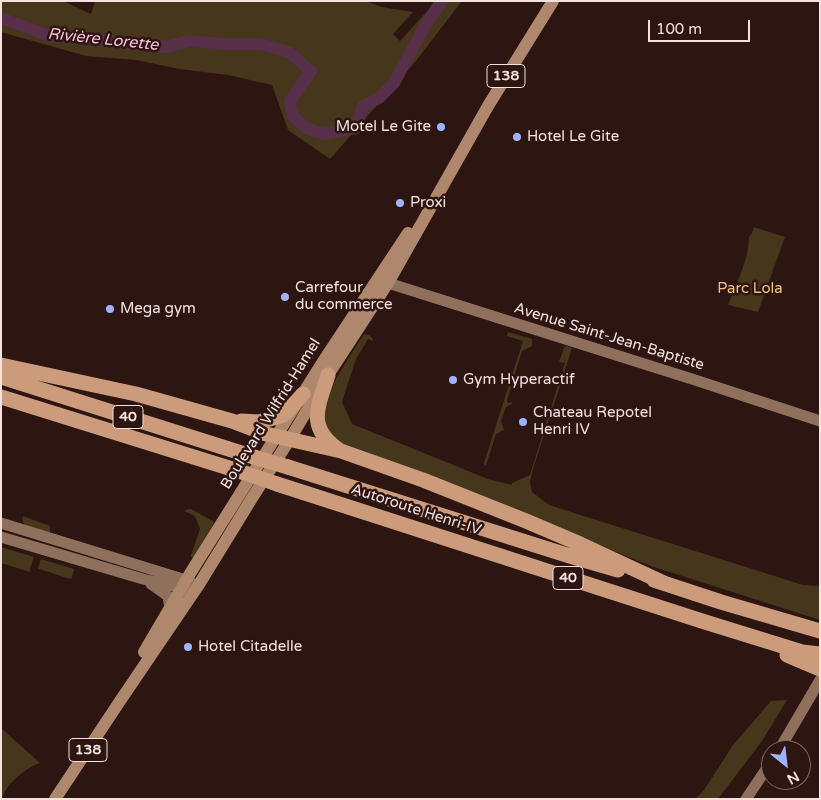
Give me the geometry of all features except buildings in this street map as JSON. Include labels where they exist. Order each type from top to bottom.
[{"type":"highway","points":[[1,365],[136,394],[232,421],[264,433],[341,451],[422,480],[526,521],[664,583]]},
{"type":"highway","points":[[328,375],[316,414],[321,433],[341,451]]},
{"type":"highway","name":"Autoroute Henri-IV","points":[[1,377],[573,557],[820,631]]},
{"type":"highway","points":[[232,421],[259,422],[282,416],[303,394]]},
{"type":"highway","name":"Autoroute Henri-IV","points":[[1,397],[802,652],[818,665]]},
{"type":"highway","points":[[705,622],[818,665]]},
{"type":"main road","name":"Boulevard Wilfrid-Hamel","points":[[120,701],[144,652],[184,584],[328,375],[388,283],[504,80],[553,1]]},
{"type":"main road","name":"Boulevard Wilfrid-Hamel","points":[[55,799],[196,590],[252,498],[303,394],[376,280],[462,152]]},
{"type":"street","name":"Avenue Saint-Jean-Baptiste","points":[[388,283],[820,421]]},
{"type":"street","points":[[1,524],[184,584],[196,590]]},
{"type":"street","points":[[1,537],[143,579],[184,584]]},
{"type":"street","points":[[143,579],[168,595],[170,608]]},
{"type":"street","points":[[784,740],[818,665]]},
{"type":"street","points":[[746,799],[761,777]]},
{"type":"green space","points":[[1,1],[63,1],[91,14],[95,1],[365,1],[382,7],[413,12],[393,34],[400,41],[434,1],[462,1],[415,62],[330,159],[288,130],[272,85],[228,75],[179,69],[136,60],[86,56],[1,32]]},
{"type":"green space","name":"Parc Lola","points":[[754,227],[785,237],[758,312],[728,305],[747,254],[749,237]]},
{"type":"green space","points":[[508,332],[532,339],[532,346],[522,351],[507,400],[508,403],[512,402],[512,404],[506,407],[501,421],[504,430],[496,434],[485,465],[484,463],[523,341],[507,336]]},
{"type":"green space","points":[[364,334],[371,336],[373,341],[368,339],[356,359],[342,402],[352,424],[488,479],[512,485],[512,483],[530,475],[565,363],[559,362],[564,348],[566,346],[572,348],[533,469],[530,482],[532,492],[549,505],[803,585],[820,586],[820,620],[651,566],[431,477],[334,442],[323,417],[324,408],[332,386]]},
{"type":"green space","points":[[188,509],[214,523],[193,558],[191,555],[200,529],[195,516],[184,511]]},
{"type":"green space","points":[[23,516],[50,526],[50,534],[25,525],[22,520]]},
{"type":"green space","points":[[1,547],[34,557],[30,572],[1,563]]},
{"type":"green space","points":[[41,559],[74,569],[72,578],[39,569]]},
{"type":"green space","points":[[787,700],[761,742],[718,799],[695,799],[704,790],[733,745],[771,701]]},
{"type":"green space","points":[[1,728],[40,763],[18,776],[7,788],[1,799]]},
{"type":"waterway","name":"Rivière Lorette","points":[[1,18],[52,37],[76,36],[129,44],[167,47],[189,41],[222,44],[260,44],[289,52],[311,71],[290,101],[293,116],[306,128],[323,134],[356,128],[363,106],[379,98],[394,83],[426,24],[442,1]]},
{"type":"place","name":"Motel Le Gite","points":[[441,127]]},
{"type":"place","name":"Hotel Le Gite","points":[[517,137]]},
{"type":"place","name":"Proxi","points":[[400,203]]},
{"type":"place","name":"Carrefour du commerce","points":[[285,297]]},
{"type":"place","name":"Mega gym","points":[[110,309]]},
{"type":"place","name":"Gym Hyperactif","points":[[453,380]]},
{"type":"place","name":"Chateau Repotel Henri IV","points":[[523,422]]},
{"type":"place","name":"Hotel Citadelle","points":[[188,647]]}]
